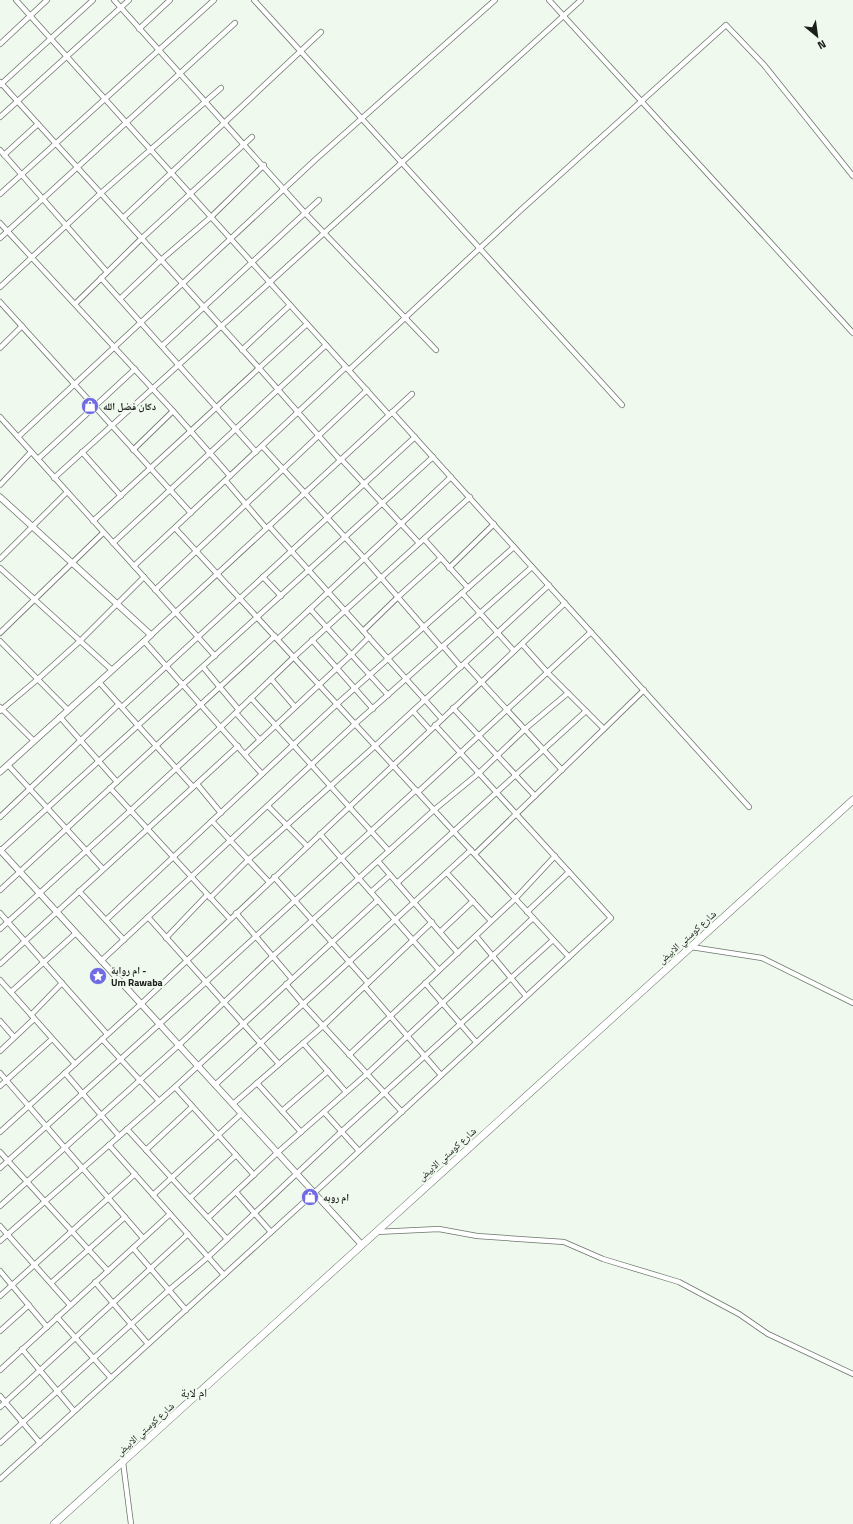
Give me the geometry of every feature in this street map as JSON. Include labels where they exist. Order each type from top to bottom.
[{"type":"highway","name":"شارع كوستي الابيض","points":[[54,1524],[853,800]]},
{"type":"main road","points":[[0,497],[151,634],[0,772]]},
{"type":"main road","points":[[0,851],[362,1245]]},
{"type":"street","points":[[16,0],[326,345],[367,390],[415,437],[470,497],[749,807]]},
{"type":"street","points":[[0,44],[47,0]]},
{"type":"street","points":[[92,0],[1,83],[259,368],[318,436],[383,503],[419,544]]},
{"type":"street","points":[[114,0],[224,123],[264,165],[305,213],[436,350]]},
{"type":"street","points":[[0,117],[129,0]]},
{"type":"street","points":[[139,29],[170,0]]},
{"type":"street","points":[[0,194],[214,0]]},
{"type":"street","points":[[254,0],[622,405]]},
{"type":"street","points":[[18,437],[230,238],[495,0]]},
{"type":"street","points":[[549,0],[853,333]]},
{"type":"street","points":[[54,478],[582,0]]},
{"type":"street","points":[[0,238],[235,23]]},
{"type":"street","points":[[134,566],[298,413],[405,318],[726,25],[764,65],[853,176]]},
{"type":"street","points":[[123,218],[321,32]]},
{"type":"street","points":[[0,287],[101,193],[221,88]]},
{"type":"street","points":[[4,155],[38,124]]},
{"type":"street","points":[[75,304],[141,238],[252,137]]},
{"type":"street","points":[[0,150],[107,272]]},
{"type":"street","points":[[120,299],[160,260],[211,216],[264,165]]},
{"type":"street","points":[[162,346],[319,200]]},
{"type":"street","points":[[0,223],[153,388],[230,476]]},
{"type":"street","points":[[101,278],[256,452]]},
{"type":"street","points":[[0,302],[191,513]]},
{"type":"street","points":[[242,350],[290,305]]},
{"type":"street","points":[[93,521],[307,324]]},
{"type":"street","points":[[0,348],[22,326]]},
{"type":"street","points":[[113,543],[326,345]]},
{"type":"street","points":[[38,460],[135,369]]},
{"type":"street","points":[[155,590],[367,390]]},
{"type":"street","points":[[151,634],[412,394]]},
{"type":"street","points":[[133,450],[173,411]]},
{"type":"street","points":[[1,419],[215,656]]},
{"type":"street","points":[[0,817],[81,741],[263,578],[415,437]]},
{"type":"street","points":[[262,446],[364,558],[423,627],[463,666],[482,682],[562,770]]},
{"type":"street","points":[[0,485],[31,452]]},
{"type":"street","points":[[82,452],[121,496]]},
{"type":"street","points":[[0,851],[433,457]]},
{"type":"street","points":[[0,890],[200,704],[310,609],[451,477]]},
{"type":"street","points":[[226,481],[246,504],[292,551],[442,719]]},
{"type":"street","points":[[0,559],[67,492]]},
{"type":"street","points":[[0,929],[221,727],[312,640],[470,497]]},
{"type":"street","points":[[450,568],[494,524]]},
{"type":"street","points":[[175,528],[569,957]]},
{"type":"street","points":[[0,633],[103,532]]},
{"type":"street","points":[[424,539],[468,588]]},
{"type":"street","points":[[106,920],[337,704],[514,547]]},
{"type":"street","points":[[363,631],[441,558]]},
{"type":"street","points":[[101,961],[355,724],[532,567]]},
{"type":"street","points":[[0,568],[112,670]]},
{"type":"street","points":[[34,742],[1,709],[38,679],[80,641],[144,577]]},
{"type":"street","points":[[263,578],[281,596]]},
{"type":"street","points":[[166,938],[248,860],[463,666],[549,585]]},
{"type":"street","points":[[462,593],[514,651]]},
{"type":"street","points":[[0,1132],[141,1004],[565,603]]},
{"type":"street","points":[[310,609],[371,674],[388,695]]},
{"type":"street","points":[[0,1168],[82,1093],[121,1060],[371,830],[479,736],[591,632]]},
{"type":"street","points":[[245,754],[369,637]]},
{"type":"street","points":[[312,640],[373,709]]},
{"type":"street","points":[[0,641],[68,710]]},
{"type":"street","points":[[144,641],[262,774]]},
{"type":"street","points":[[522,644],[547,672],[604,729]]},
{"type":"street","points":[[203,667],[220,686],[237,711],[260,740]]},
{"type":"street","points":[[271,679],[295,707]]},
{"type":"street","points":[[99,682],[176,768],[221,813]]},
{"type":"street","points":[[215,1085],[447,872],[473,852],[516,814],[644,690]]},
{"type":"street","points":[[0,1206],[179,1046],[273,956],[434,810],[479,773],[525,729],[568,693]]},
{"type":"street","points":[[251,698],[389,851]]},
{"type":"street","points":[[454,708],[535,796]]},
{"type":"street","points":[[413,711],[430,730]]},
{"type":"street","points":[[398,883],[586,711]]},
{"type":"street","points":[[60,717],[117,782]]},
{"type":"street","points":[[0,1479],[359,1152],[611,918],[435,725]]},
{"type":"street","points":[[0,964],[238,746]]},
{"type":"street","points":[[8,765],[103,869]]},
{"type":"street","points":[[110,788],[230,919]]},
{"type":"street","points":[[268,806],[307,846]]},
{"type":"street","points":[[212,821],[269,882]]},
{"type":"street","points":[[320,834],[439,970]]},
{"type":"street","points":[[349,1055],[515,899],[555,856]]},
{"type":"street","points":[[378,861],[458,953]]},
{"type":"street","points":[[447,872],[492,921]]},
{"type":"street","points":[[527,912],[570,872]]},
{"type":"street","points":[[371,892],[390,875]]},
{"type":"street","points":[[274,877],[349,962],[390,1016],[441,1075]]},
{"type":"street","points":[[79,891],[124,940]]},
{"type":"street","points":[[0,1241],[127,1128],[160,1101],[378,900]]},
{"type":"street","points":[[440,932],[473,901]]},
{"type":"street","points":[[0,913],[107,1034]]},
{"type":"street","points":[[236,913],[292,979]]},
{"type":"street","points":[[148,917],[279,1064]]},
{"type":"street","points":[[208,1218],[277,1153],[367,1074],[533,918]]},
{"type":"street","points":[[233,1104],[323,1026],[432,922]]},
{"type":"street","points":[[11,992],[76,933]]},
{"type":"street","points":[[476,936],[526,996]]},
{"type":"street","points":[[0,1443],[169,1290],[208,1257],[341,1132],[385,1094],[553,940]]},
{"type":"street","points":[[691,947],[762,958],[853,1003]]},
{"type":"street","points":[[0,980],[75,1064]]},
{"type":"street","points":[[0,1051],[33,1017],[62,983]]},
{"type":"street","points":[[425,983],[476,1042]]},
{"type":"street","points":[[286,984],[402,1112]]},
{"type":"street","points":[[0,1021],[14,1037]]},
{"type":"street","points":[[0,1086],[52,1039]]},
{"type":"street","points":[[102,1039],[160,1101]]},
{"type":"street","points":[[303,1043],[346,1092]]},
{"type":"street","points":[[282,1111],[328,1071]]},
{"type":"street","points":[[65,1072],[119,1136]]},
{"type":"street","points":[[0,1074],[143,1238]]},
{"type":"street","points":[[257,1083],[301,1132]]},
{"type":"street","points":[[175,1087],[254,1175]]},
{"type":"street","points":[[146,1150],[192,1107]]},
{"type":"street","points":[[324,1112],[359,1152]]},
{"type":"street","points":[[153,1195],[241,1114]]},
{"type":"street","points":[[127,1128],[227,1239]]},
{"type":"street","points":[[109,1145],[224,1275]]},
{"type":"street","points":[[0,1152],[108,1271]]},
{"type":"street","points":[[190,1198],[236,1155]]},
{"type":"street","points":[[0,1296],[135,1174]]},
{"type":"street","points":[[236,1192],[271,1232]]},
{"type":"street","points":[[0,1370],[170,1214]]},
{"type":"street","points":[[51,1284],[125,1217]]},
{"type":"street","points":[[0,1226],[70,1305]]},
{"type":"street","points":[[376,1232],[439,1228],[477,1236],[564,1242],[603,1259],[679,1282],[739,1314],[768,1334],[853,1374]]},
{"type":"street","points":[[0,1408],[188,1234]]},
{"type":"street","points":[[133,1248],[186,1310]]},
{"type":"street","points":[[0,1271],[47,1326]]},
{"type":"street","points":[[95,1282],[148,1344]]},
{"type":"street","points":[[0,1331],[29,1305]]},
{"type":"street","points":[[57,1317],[111,1378]]},
{"type":"street","points":[[22,1349],[74,1411]]},
{"type":"street","points":[[0,1396],[40,1443]]},
{"type":"street","points":[[123,1462],[130,1524]]},
{"type":"place","name":"دكان فضل الله","points":[[90,406]]},
{"type":"place","name":"ام روابة - Um Rawaba","points":[[98,976]]},
{"type":"place","name":"ام روبه","points":[[310,1197]]},
{"type":"district","name":"ام لابة","points":[[194,1392]]}]
